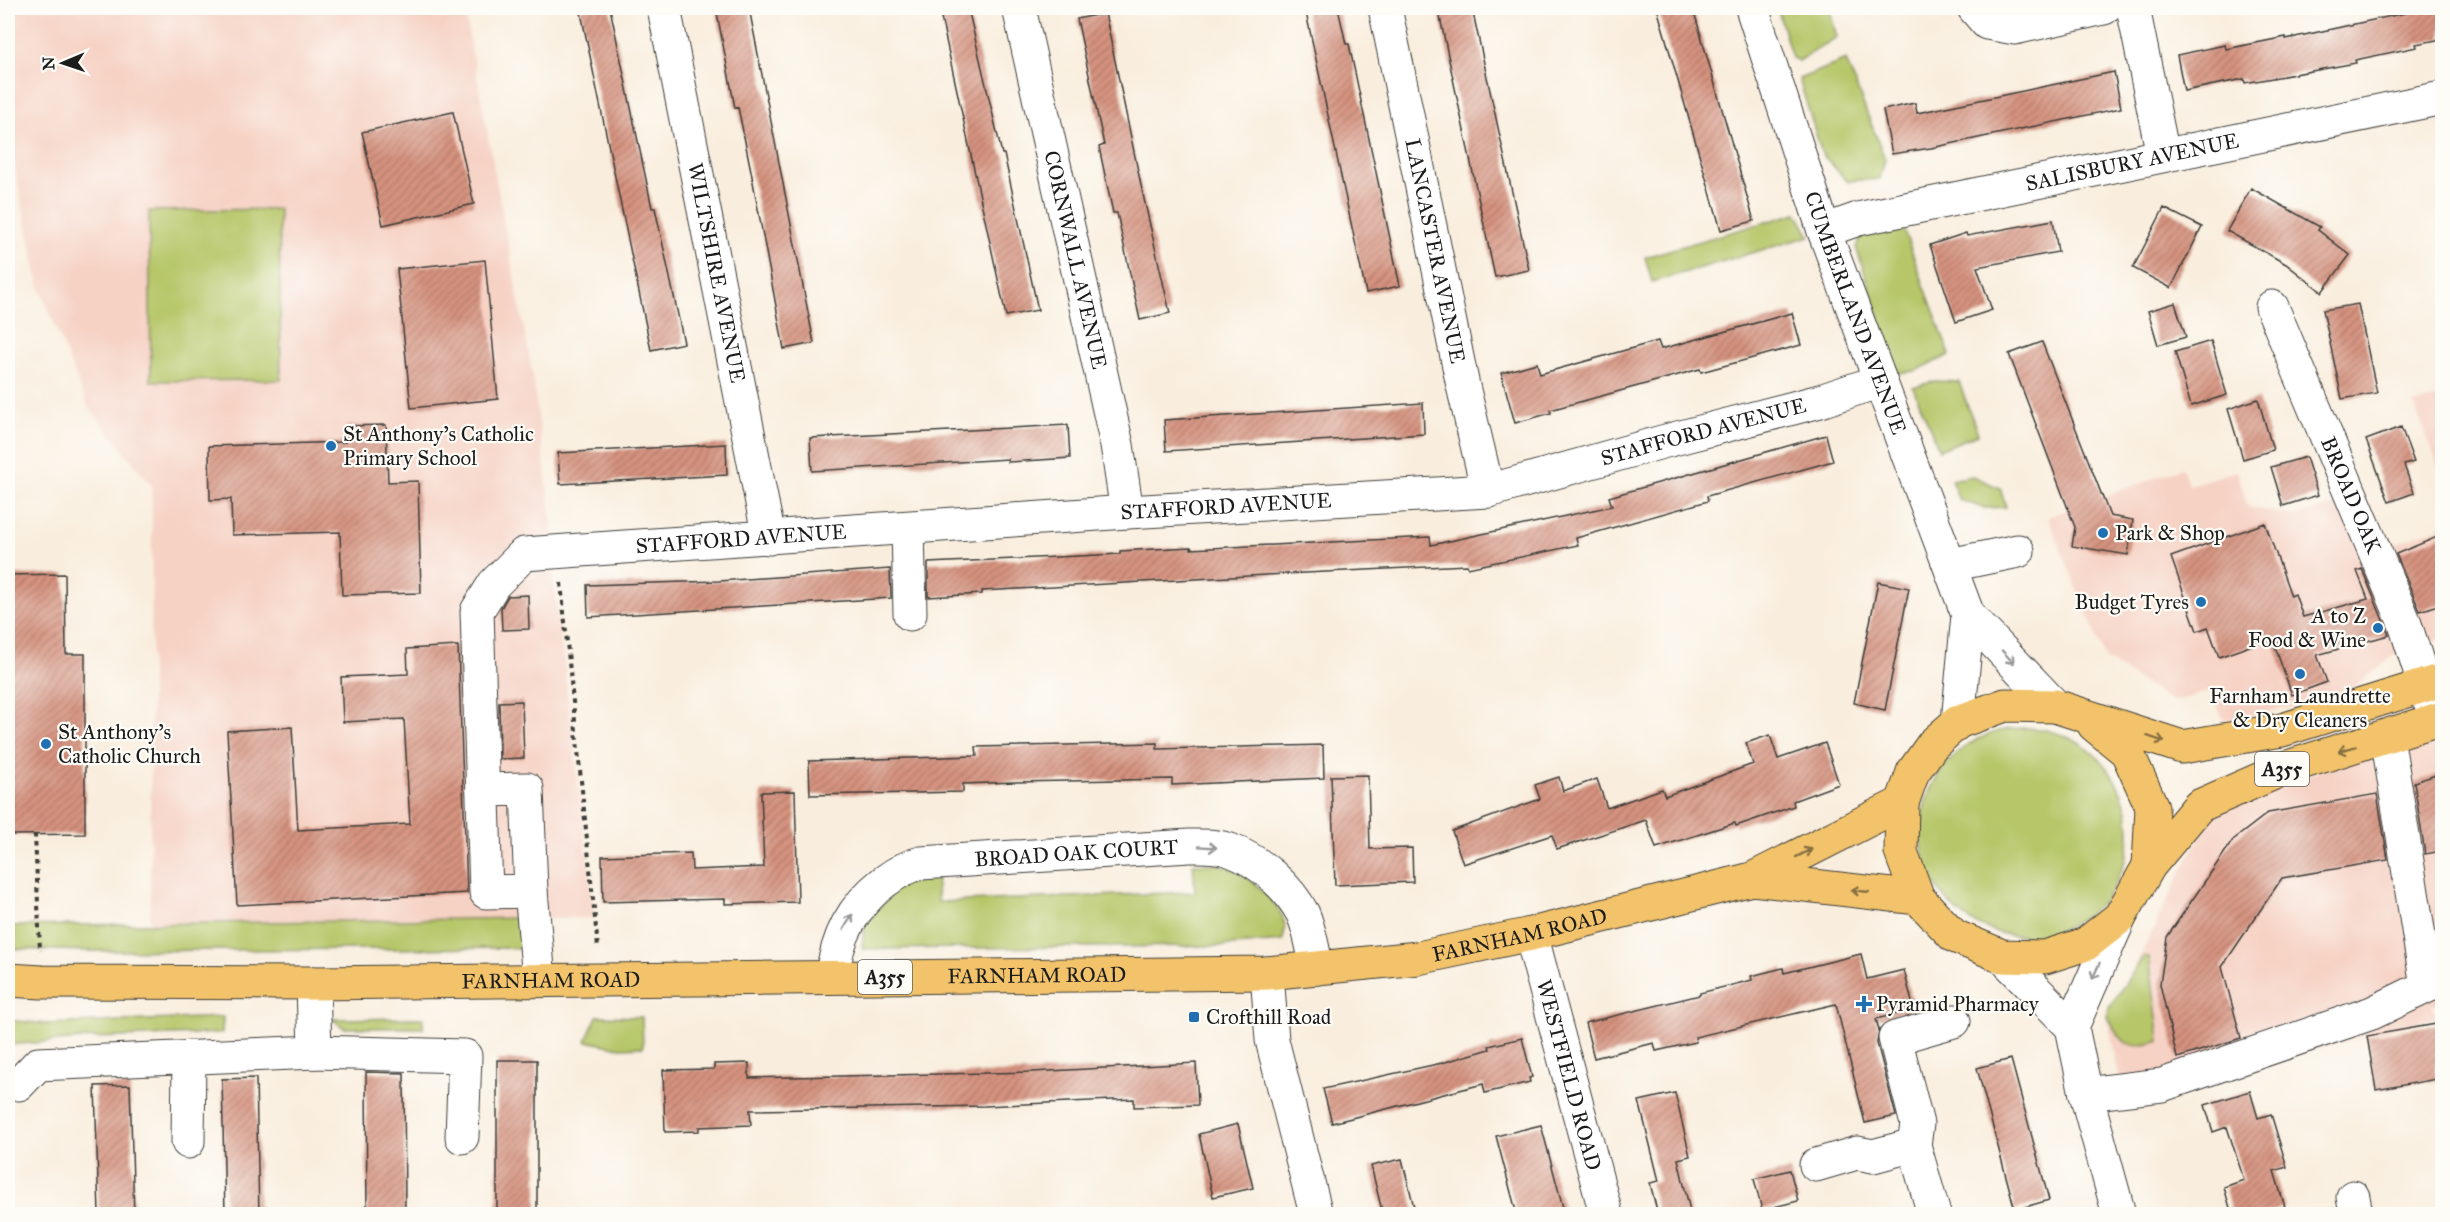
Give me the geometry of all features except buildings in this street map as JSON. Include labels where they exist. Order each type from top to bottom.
[{"type":"main road","name":"A355","points":[[2434,683],[2282,730],[2182,747],[2068,711],[2005,705],[1958,722],[1933,744],[1920,762],[1913,772],[1902,803],[1901,852],[1918,898],[1954,936],[2002,956],[2045,957],[2086,944],[2120,917],[2149,866],[2199,806],[2288,767],[2439,719]]},
{"type":"main road","name":"A355","points":[[2068,711],[2127,752],[2152,807],[2149,866]]},
{"type":"main road","name":"FARNHAM ROAD","points":[[8,980],[313,983],[1267,973],[1418,958],[1531,934],[1752,879],[1902,803]]},
{"type":"main road","name":"FARNHAM ROAD","points":[[1752,879],[1918,898]]},
{"type":"street","name":"WILTSHIRE AVENUE","points":[[664,8],[769,538]]},
{"type":"street","name":"CORNWALL AVENUE","points":[[1019,8],[1117,445],[1127,512]]},
{"type":"street","name":"LANCASTER AVENUE","points":[[1385,8],[1463,386],[1488,491]]},
{"type":"street","name":"CUMBERLAND AVENUE","points":[[1752,8],[1824,231],[1968,615],[1958,722]]},
{"type":"street","points":[[1974,8],[1987,23],[2014,28],[2104,8]]},
{"type":"street","points":[[2133,8],[2163,155]]},
{"type":"street","name":"SALISBURY AVENUE","points":[[1824,231],[1858,219],[2442,98]]},
{"type":"street","name":"BROAD OAK","points":[[2272,307],[2404,621],[2434,683],[2439,719]]},
{"type":"street","name":"STAFFORD AVENUE","points":[[531,891],[486,892],[477,611],[494,584],[524,554],[1127,512],[1488,491],[1662,441],[1820,401],[1880,381]]},
{"type":"street","points":[[908,528],[910,614]]},
{"type":"street","points":[[1950,565],[2018,551]]},
{"type":"street","name":"CUMBERLAND AVENUE","points":[[1968,615],[2068,711]]},
{"type":"street","points":[[2086,1094],[2162,1085],[2372,1013],[2435,982],[2387,736]]},
{"type":"street","points":[[483,790],[527,789],[531,891],[539,979]]},
{"type":"street","name":"BROAD OAK COURT","points":[[831,977],[840,938],[848,921],[872,892],[909,866],[1189,846],[1210,846],[1229,850],[1268,871],[1303,915],[1317,968]]},
{"type":"street","points":[[2072,1027],[2120,917]]},
{"type":"street","name":"WESTFIELD ROAD","points":[[1531,934],[1606,1215]]},
{"type":"street","points":[[2002,956],[2072,1027],[2086,1094],[2119,1215]]},
{"type":"street","points":[[1267,973],[1272,1040],[1316,1215]]},
{"type":"street","points":[[313,983],[315,1052]]},
{"type":"street","points":[[1934,1215],[1914,1145],[1917,1124],[1894,1038],[1954,1021]]},
{"type":"street","points":[[19,1084],[38,1064],[315,1052],[465,1056],[462,1137]]},
{"type":"street","points":[[188,1142],[189,1058]]},
{"type":"street","points":[[1816,1165],[1857,1153],[1873,1156],[1914,1145]]},
{"type":"path","points":[[558,552],[599,960]]},
{"type":"path","points":[[35,834],[42,982]]},
{"type":"shaded area","name":"St Anthony's Catholic Primary School","points":[[8,8],[464,8],[532,371],[552,522],[551,558],[595,918],[150,924],[152,486],[88,406],[40,289],[8,136]]},
{"type":"shaded area","points":[[2442,396],[2442,476],[2414,404]]},
{"type":"shaded area","points":[[2182,468],[2189,485],[2237,471],[2248,507],[2295,516],[2343,503],[2402,649],[2342,696],[2224,721],[2210,691],[2174,702],[2106,660],[2048,517]]},
{"type":"shaded area","points":[[2442,526],[2442,638],[2435,641],[2423,633],[2394,544]]},
{"type":"shaded area","points":[[2442,733],[2442,1003],[2432,1005],[2437,1017],[2124,1102],[2108,1021],[2208,818],[2285,782]]},
{"type":"green space","points":[[1777,8],[1829,8],[1837,37],[1799,61],[1792,58]]},
{"type":"green space","points":[[1846,60],[1885,159],[1880,179],[1847,181],[1822,154],[1799,79]]},
{"type":"green space","points":[[279,209],[281,380],[151,381],[149,211]]},
{"type":"green space","points":[[1797,213],[1810,236],[1652,282],[1645,257]]},
{"type":"green space","points":[[1900,220],[1950,355],[1915,371],[1898,373],[1856,247],[1869,224]]},
{"type":"green space","points":[[1935,381],[1959,382],[1978,434],[1939,450],[1913,387]]},
{"type":"green space","points":[[1972,476],[2000,488],[2006,507],[1984,508],[1959,500],[1951,480]]},
{"type":"green space","points":[[2025,728],[2055,732],[2065,736],[2099,758],[2121,792],[2127,812],[2129,832],[2125,862],[2121,872],[2099,906],[2065,928],[2045,934],[2025,936],[1995,932],[1985,928],[1951,906],[1929,872],[1923,852],[1921,832],[1925,802],[1929,792],[1951,758],[1985,736],[2005,730]]},
{"type":"green space","points":[[1193,864],[1221,865],[1251,880],[1278,908],[1285,927],[1283,941],[1219,946],[862,949],[864,926],[896,887],[936,875],[938,902],[1195,892]]},
{"type":"green space","points":[[530,918],[530,948],[94,951],[8,949],[8,926]]},
{"type":"green space","points":[[2143,957],[2149,957],[2160,1041],[2133,1045],[2123,1040],[2107,1017],[2109,1008]]},
{"type":"green space","points":[[597,1016],[642,1017],[643,1047],[620,1048],[586,1041]]},
{"type":"green space","points":[[223,1017],[222,1033],[95,1038],[8,1045],[8,1020],[47,1024]]},
{"type":"green space","points":[[423,1018],[423,1028],[344,1028],[332,1019]]},
{"type":"place","name":"St Anthony's Catholic Primary School","points":[[331,446]]},
{"type":"place","name":"Park & Shop","points":[[2103,533]]},
{"type":"place","name":"Budget Tyres","points":[[2201,602]]},
{"type":"place","name":"A to Z Food & Wine","points":[[2378,628]]},
{"type":"place","name":"Farnham Laundrette & Dry Cleaners","points":[[2300,674]]},
{"type":"place","name":"St Anthony's Catholic Church","points":[[46,744]]},
{"type":"place","name":"Pyramid Pharmacy","points":[[1864,1004]]},
{"type":"place","name":"Crofthill Road","points":[[1194,1017]]}]
